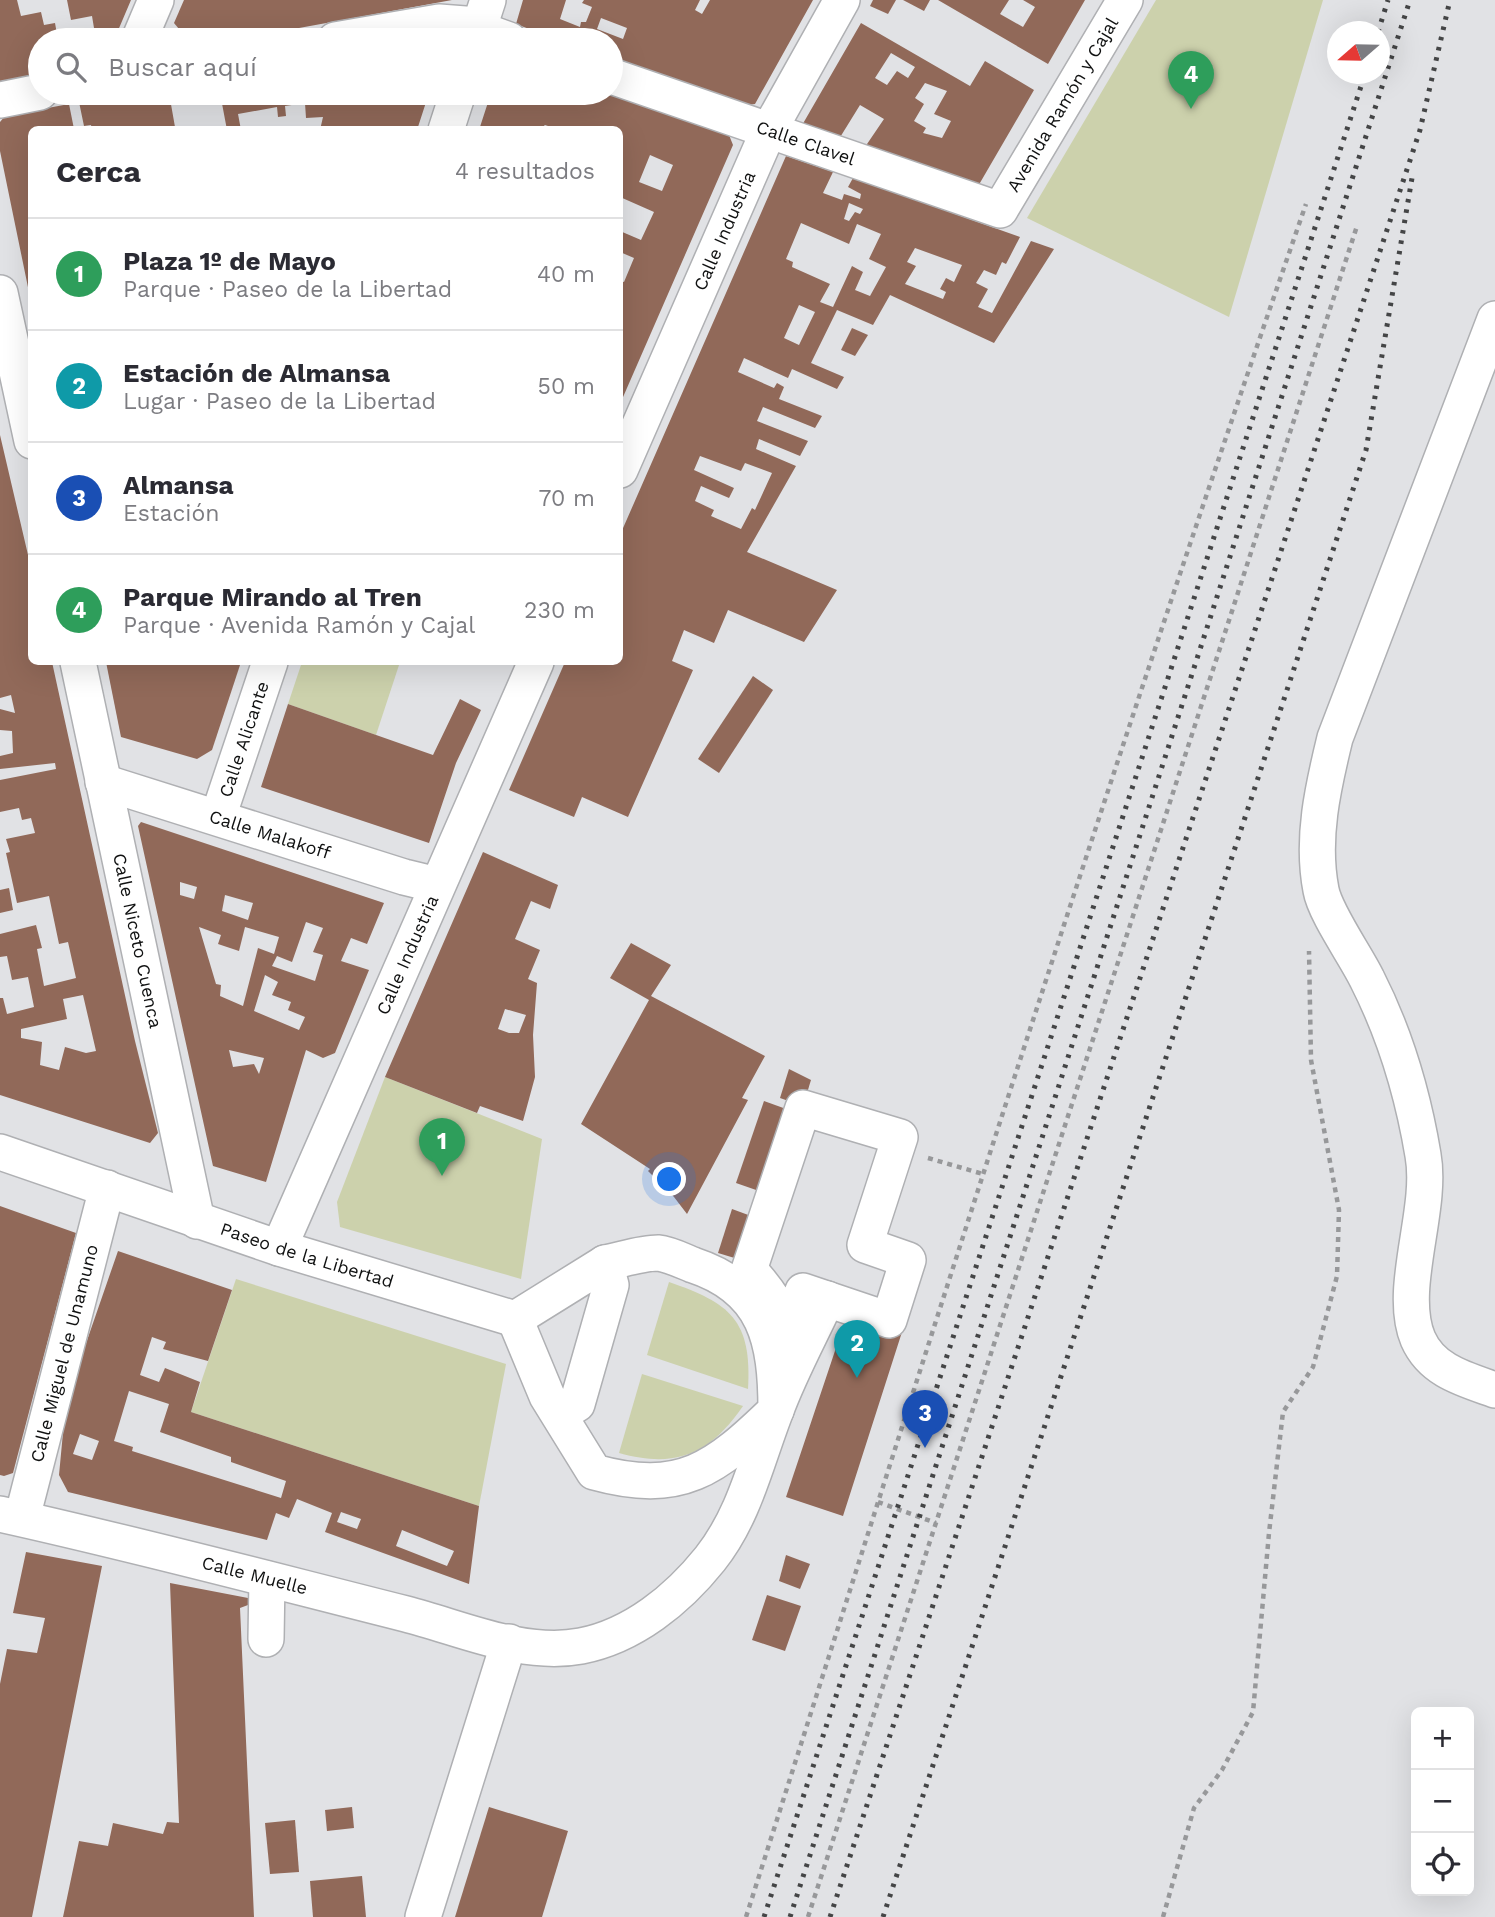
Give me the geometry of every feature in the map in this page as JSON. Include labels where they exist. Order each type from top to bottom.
[{"type":"street","points":[[144,28],[156,0]]},
{"type":"street","name":"Calle Industria","points":[[623,463],[768,132],[842,0]]},
{"type":"street","name":"Avenida Ramón y Cajal","points":[[1000,210],[1125,0]]},
{"type":"street","points":[[404,28],[453,22],[488,28]]},
{"type":"street","name":"Calle Clavel","points":[[623,80],[1000,210]]},
{"type":"street","points":[[0,100],[28,94]]},
{"type":"street","points":[[447,126],[454,105]]},
{"type":"street","points":[[0,293],[28,422]]},
{"type":"street","points":[[1495,319],[1335,738],[1319,818],[1317,861],[1321,893],[1368,980],[1384,1016],[1409,1086],[1417,1122],[1424,1159],[1424,1182],[1411,1303],[1413,1325],[1429,1357],[1441,1368],[1495,1390]]},
{"type":"street","name":"Calle Niceto Cuenca","points":[[79,665],[197,1220]]},
{"type":"street","name":"Calle Alicante","points":[[218,817],[269,665]]},
{"type":"street","name":"Calle Industria","points":[[279,1248],[535,665]]},
{"type":"street","name":"Calle Malakoff","points":[[103,782],[437,885]]},
{"type":"street","points":[[803,1108],[900,1136],[897,1148],[865,1245],[908,1260],[889,1320],[803,1291],[789,1328],[776,1302],[748,1270],[803,1108]]},
{"type":"street","name":"Paseo de la Libertad","points":[[0,1152],[279,1248],[515,1319]]},
{"type":"street","name":"Calle Miguel de Unamuno","points":[[11,1516],[107,1188]]},
{"type":"street","points":[[776,1409],[776,1383],[766,1327],[743,1292],[717,1273],[659,1253],[605,1263],[515,1319],[547,1396],[561,1414],[594,1472],[624,1480],[649,1481],[686,1475],[721,1458],[776,1409],[827,1299]]},
{"type":"street","points":[[561,1414],[577,1404],[594,1348],[611,1286],[605,1263]]},
{"type":"street","name":"Calle Muelle","points":[[11,1516],[509,1642],[542,1648],[582,1646],[630,1628],[675,1597],[712,1557],[734,1521],[759,1463],[776,1409]]},
{"type":"street","points":[[266,1639],[267,1580]]},
{"type":"street","points":[[423,1917],[509,1642]]},
{"type":"path","points":[[746,1917],[983,1174],[1140,694],[1306,204]]},
{"type":"path","points":[[808,1917],[1357,226]]},
{"type":"path","points":[[1163,1917],[1194,1808],[1222,1770],[1253,1712],[1283,1412],[1312,1367],[1337,1276],[1339,1210],[1311,1060],[1309,949]]},
{"type":"path","points":[[897,1148],[983,1174]]},
{"type":"path","points":[[878,1502],[936,1523]]},
{"type":"green space","points":[[1156,0],[1323,0],[1229,317],[1027,218]]},
{"type":"green space","points":[[301,665],[399,665],[376,735],[288,704]]},
{"type":"green space","points":[[385,1077],[542,1139],[521,1279],[340,1227],[337,1202]]},
{"type":"green space","points":[[236,1279],[506,1364],[479,1506],[191,1412]]},
{"type":"green space","points":[[669,1282],[708,1298],[733,1317],[746,1346],[748,1389],[647,1355]]},
{"type":"green space","points":[[642,1374],[743,1406],[718,1436],[690,1454],[658,1459],[619,1453]]},
{"type":"building","points":[[0,0],[17,0],[21,16],[41,12],[44,25],[55,23],[56,28],[28,28],[28,78],[0,83]]},
{"type":"building","points":[[67,0],[131,0],[119,28],[94,28],[92,16],[71,20]]},
{"type":"building","points":[[184,0],[452,0],[299,28],[178,28],[174,23]]},
{"type":"building","points":[[523,0],[566,0],[560,19],[580,27],[581,22],[586,22],[592,7],[582,3],[584,0],[700,0],[695,10],[702,14],[710,0],[813,0],[755,104],[740,106],[623,64],[623,39],[627,28],[601,18],[597,28],[526,28],[516,24]]},
{"type":"building","points":[[873,0],[896,0],[888,14],[870,6]]},
{"type":"building","points":[[903,0],[930,0],[924,11]]},
{"type":"building","points":[[938,0],[1009,0],[1000,14],[1023,27],[1035,7],[1023,0],[1085,0],[1048,64]]},
{"type":"building","points":[[861,23],[970,86],[985,61],[1034,90],[977,188],[865,147],[884,119],[860,105],[839,139],[801,127]],"holes":[[[891,53],[915,67],[908,78],[897,71],[887,85],[875,78]],[[925,83],[947,91],[934,114],[951,121],[942,138],[923,133],[926,128],[914,121],[924,104],[915,98]]]},
{"type":"building","points":[[623,98],[729,135],[733,145],[623,397],[623,282],[634,258],[623,253],[623,232],[641,240],[654,212],[623,198],[623,126],[480,126],[487,105],[623,105]],"holes":[[[650,155],[673,165],[662,191],[639,182]]]},
{"type":"building","points":[[69,105],[73,126],[28,126],[28,287],[0,151],[0,122],[5,116]]},
{"type":"building","points":[[80,105],[171,105],[175,126],[91,125],[84,126]]},
{"type":"building","points":[[222,105],[292,105],[285,106],[286,116],[278,117],[277,107],[238,114],[240,126],[226,126]]},
{"type":"building","points":[[305,105],[425,105],[418,126],[321,126],[323,117],[306,118]]},
{"type":"building","points":[[786,156],[833,172],[823,193],[842,200],[844,194],[860,199],[861,194],[848,187],[853,178],[1020,237],[1006,264],[1002,262],[996,275],[984,270],[976,283],[988,289],[978,307],[992,313],[1031,241],[1054,249],[994,343],[890,295],[873,325],[837,310],[811,363],[844,377],[837,389],[792,369],[788,378],[744,358],[738,372],[774,388],[777,383],[784,387],[779,399],[822,416],[815,428],[763,407],[757,421],[808,441],[800,456],[759,439],[756,449],[796,466],[747,552],[837,590],[804,642],[728,610],[714,643],[684,630],[672,661],[693,670],[628,817],[582,797],[574,817],[509,790],[564,665],[623,665],[623,528]],"holes":[[[849,203],[863,209],[860,214],[855,212],[849,221],[844,219]],[[801,223],[849,244],[857,224],[881,234],[869,259],[886,267],[870,296],[855,290],[863,272],[852,266],[833,307],[820,302],[830,284],[792,267],[793,262],[786,259]],[[915,248],[962,265],[954,282],[946,278],[940,289],[946,292],[943,299],[905,284],[916,266],[907,262]],[[799,305],[815,312],[799,345],[784,338]],[[700,456],[741,471],[745,463],[772,473],[755,510],[752,508],[741,529],[711,516],[714,510],[695,501],[701,486],[729,498],[734,488],[694,470]]]},
{"type":"building","points":[[852,328],[868,335],[855,356],[841,350]]},
{"type":"building","points":[[0,435],[28,555],[28,665],[53,665],[135,1041],[158,1133],[150,1143],[0,1095],[0,998],[3,998],[7,1014],[34,1007],[28,977],[12,980],[7,956],[0,957],[0,934],[36,925],[42,948],[37,949],[44,986],[76,978],[68,942],[59,944],[49,896],[17,903],[6,853],[10,852],[6,839],[35,833],[31,818],[22,820],[19,808],[0,812],[0,780],[56,769],[55,763],[0,769],[0,756],[13,753],[12,731],[0,730],[0,709],[15,713],[11,695],[0,698]],"holes":[[[83,995],[96,1051],[86,1053],[65,1047],[59,1070],[40,1065],[42,1042],[21,1038],[21,1029],[67,1019],[63,999]]]},
{"type":"building","points":[[107,665],[240,665],[212,750],[197,759],[121,737]]},
{"type":"building","points":[[753,676],[773,690],[719,773],[698,759]]},
{"type":"building","points":[[460,699],[481,710],[456,763],[429,843],[261,787],[288,704],[433,755]]},
{"type":"building","points":[[141,822],[384,903],[367,944],[351,938],[341,961],[369,970],[335,1053],[323,1058],[306,1050],[266,1182],[213,1166],[138,826]],"holes":[[[180,882],[197,887],[194,899],[180,895]],[[225,895],[253,903],[248,920],[222,911]],[[306,922],[323,928],[313,952],[323,955],[315,981],[272,966],[277,956],[292,962]],[[199,927],[221,935],[218,944],[239,951],[245,927],[279,937],[274,954],[258,948],[243,1006],[220,996],[221,985],[216,984]],[[265,975],[278,982],[272,995],[291,1002],[288,1010],[305,1017],[299,1030],[254,1011]],[[229,1050],[264,1058],[259,1074],[254,1064],[233,1067]]]},
{"type":"building","points":[[483,852],[558,885],[550,909],[531,901],[515,939],[540,950],[528,979],[537,983],[533,1035],[535,1077],[523,1121],[480,1106],[477,1113],[385,1077]],"holes":[[[505,1009],[526,1015],[519,1033],[498,1029]]]},
{"type":"building","points":[[9,888],[13,910],[0,913],[0,890]]},
{"type":"building","points":[[631,943],[671,965],[651,996],[765,1056],[742,1098],[748,1100],[687,1214],[648,1171],[650,1169],[581,1124],[649,1000],[610,978]]},
{"type":"building","points":[[789,1069],[811,1080],[803,1106],[780,1098]]},
{"type":"building","points":[[764,1101],[800,1114],[773,1196],[736,1183]]},
{"type":"building","points":[[0,1206],[76,1233],[13,1473],[4,1476],[0,1475]]},
{"type":"building","points":[[732,1209],[765,1221],[751,1263],[718,1253]]},
{"type":"building","points":[[118,1251],[232,1290],[208,1361],[163,1349],[166,1342],[152,1337],[140,1375],[159,1382],[165,1368],[200,1382],[191,1412],[479,1506],[469,1584],[325,1532],[332,1513],[297,1499],[289,1518],[276,1513],[267,1540],[68,1492],[59,1475],[66,1401]],"holes":[[[129,1391],[169,1404],[160,1432],[231,1457],[231,1462],[286,1481],[281,1498],[132,1451],[133,1447],[114,1441]],[[80,1434],[99,1441],[92,1460],[73,1454]],[[341,1512],[361,1519],[357,1529],[337,1522]],[[402,1530],[454,1551],[447,1566],[396,1546]]]},
{"type":"building","points":[[862,1318],[902,1332],[843,1516],[786,1497],[841,1333],[852,1337]]},
{"type":"building","points":[[26,1552],[102,1566],[32,1917],[0,1917],[0,1684],[7,1649],[37,1653],[45,1618],[13,1613]]},
{"type":"building","points":[[786,1555],[810,1564],[800,1589],[779,1581]]},
{"type":"building","points":[[170,1583],[248,1598],[248,1605],[240,1608],[254,1917],[63,1917],[79,1841],[108,1846],[113,1823],[163,1834],[167,1822],[179,1823]]},
{"type":"building","points":[[767,1595],[801,1606],[785,1651],[752,1640]]},
{"type":"building","points":[[352,1807],[354,1828],[327,1831],[325,1810]]},
{"type":"building","points":[[489,1807],[568,1831],[542,1917],[455,1917]]},
{"type":"building","points":[[295,1820],[299,1872],[270,1874],[265,1823]]},
{"type":"building","points":[[362,1876],[366,1917],[313,1917],[310,1881]]},
{"type":"railway","points":[[1381,21],[1388,0]]},
{"type":"railway","points":[[790,1917],[1410,0]]},
{"type":"railway","points":[[830,1917],[1420,130],[1450,0]]},
{"type":"railway","points":[[764,1917],[1362,84]]},
{"type":"railway","points":[[883,1917],[1366,450],[1412,178]]},
{"type":"place","name":"Parque Mirando al Tren","points":[[1191,109]]},
{"type":"place","name":"Plaza 1º de Mayo","points":[[442,1176]]},
{"type":"place","name":"Estación de Almansa","points":[[857,1378]]},
{"type":"place","name":"Almansa","points":[[925,1448]]}]
